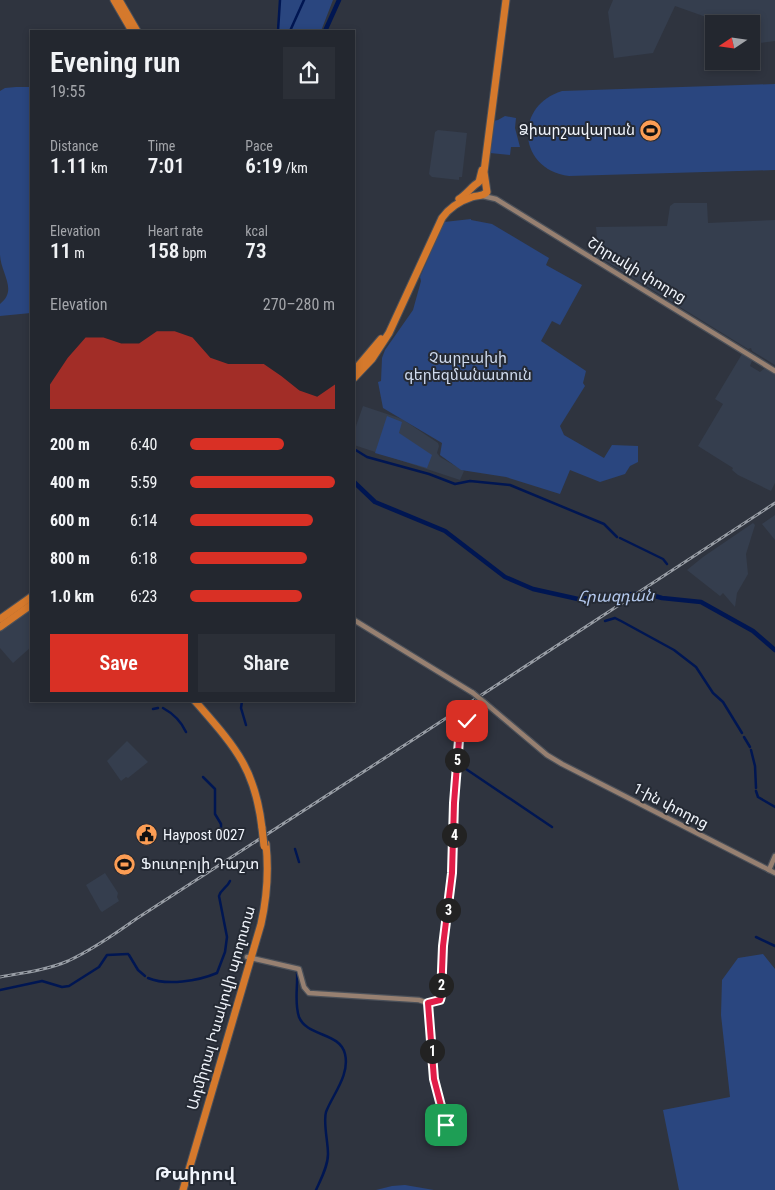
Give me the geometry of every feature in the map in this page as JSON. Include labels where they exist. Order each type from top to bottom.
[{"type":"highway","points":[[114,0],[131,30]]},
{"type":"highway","points":[[119,0],[136,30]]},
{"type":"highway","points":[[355,370],[371,352],[389,325],[436,220],[447,206],[478,193],[487,192],[484,184],[504,0]]},
{"type":"highway","points":[[478,193],[475,185],[484,184]]},
{"type":"highway","points":[[355,377],[375,355],[389,333],[442,218],[457,204],[478,193]]},
{"type":"highway","points":[[0,619],[30,598]]},
{"type":"highway","points":[[0,626],[30,606]]},
{"type":"highway","name":"Ադմիրալ Իսակովի պողոտա","points":[[183,1190],[261,924],[267,894],[268,863],[258,798],[248,770],[232,744],[196,702]]},
{"type":"highway","name":"Ադմիրալ Իսակովի պողոտա","points":[[200,702],[236,741],[254,775],[261,797],[263,828]]},
{"type":"highway","name":"Ադմիրալ Իսակովի պողոտա","points":[[179,1190],[216,1063],[251,958]]},
{"type":"main road","name":"Շիրակի փողոց","points":[[484,184],[497,198],[536,223],[775,370]]},
{"type":"main road","name":"Շիրակի փողոց","points":[[478,193],[496,199],[775,370]]},
{"type":"main road","name":"1-ին փողոց","points":[[355,621],[473,693],[557,761],[775,873]]},
{"type":"main road","points":[[251,958],[299,969],[304,987],[309,993],[419,1000],[428,1003],[440,1000],[443,946],[452,873],[454,803],[459,740],[467,721],[485,703]]},
{"type":"main road","points":[[769,870],[775,856]]},
{"type":"main road","points":[[428,1003],[434,1079],[450,1136]]},
{"type":"shaded area","points":[[613,0],[775,0],[775,41],[760,43],[760,15],[705,15],[705,17],[675,6],[653,53],[614,58],[608,12]]},
{"type":"shaded area","points":[[438,130],[467,133],[462,177],[459,177],[459,180],[432,177],[429,174],[435,132]]},
{"type":"shaded area","points":[[674,203],[707,203],[708,223],[775,220],[775,365],[752,351],[751,348],[748,349],[599,257],[596,227],[667,226],[670,206]]},
{"type":"shaded area","points":[[742,354],[752,361],[750,366],[760,372],[765,368],[775,375],[775,483],[771,491],[738,475],[732,470],[733,468],[698,446],[723,404],[715,399]]},
{"type":"shaded area","points":[[363,406],[402,419],[438,443],[437,453],[440,457],[464,471],[460,480],[355,445],[355,429]]},
{"type":"shaded area","points":[[775,515],[775,540],[762,524]]},
{"type":"shaded area","points":[[753,523],[755,525],[746,554],[748,574],[737,593],[735,607],[723,593],[720,596],[687,570]]},
{"type":"shaded area","points":[[30,610],[30,648],[13,663],[0,648],[0,630]]},
{"type":"shaded area","points":[[127,741],[148,762],[128,778],[126,777],[121,781],[107,761]]},
{"type":"shaded area","points":[[105,873],[118,893],[119,901],[102,912],[86,885]]},
{"type":"green space","points":[[279,0],[333,0],[321,30],[278,30]]},
{"type":"green space","name":"Ձիարշավարան","points":[[775,84],[775,170],[569,176],[552,171],[539,162],[531,150],[528,137],[529,123],[535,110],[546,99],[562,91]]},
{"type":"green space","points":[[30,87],[30,313],[0,316],[0,304],[8,293],[0,255],[0,91],[5,88]]},
{"type":"green space","points":[[505,116],[516,118],[515,128],[520,147],[511,147],[510,155],[490,153],[493,121]]},
{"type":"green space","name":"Չարբախի գերեզմանատուն","points":[[471,219],[492,224],[549,258],[546,265],[582,285],[560,325],[552,321],[541,341],[586,371],[583,383],[585,386],[560,426],[564,435],[604,458],[612,445],[638,446],[638,462],[630,466],[625,474],[600,482],[570,470],[560,494],[506,477],[461,470],[440,455],[442,443],[383,408],[378,382],[381,381],[382,358],[385,350],[413,310],[421,281],[420,277],[444,222]]},
{"type":"green space","points":[[387,416],[402,422],[399,433],[432,455],[427,468],[375,453]]},
{"type":"green space","points":[[763,954],[775,969],[775,1190],[679,1190],[663,1110],[730,1097],[721,1015],[722,980],[738,958]]},
{"type":"green space","points":[[405,1185],[434,1190],[376,1190],[392,1186]]},
{"type":"waterway","points":[[278,30],[280,0]]},
{"type":"waterway","points":[[290,30],[304,0]]},
{"type":"waterway","name":"Հրազդան","points":[[325,30],[339,0]]},
{"type":"waterway","points":[[355,450],[367,457],[429,474],[455,484],[470,481],[510,485],[604,524],[617,537]]},
{"type":"waterway","name":"Հրազդան","points":[[355,483],[375,502],[445,531],[505,577],[533,589],[578,599],[644,593],[662,598],[701,602],[753,631],[775,650]]},
{"type":"waterway","points":[[620,538],[663,559],[667,564]]},
{"type":"waterway","points":[[605,621],[615,618],[621,621],[674,650],[696,667],[713,693],[723,702],[742,733]]},
{"type":"waterway","points":[[242,702],[241,708],[246,725]]},
{"type":"waterway","points":[[153,709],[158,708]]},
{"type":"waterway","points":[[163,708],[177,718],[186,732]]},
{"type":"waterway","points":[[463,735],[460,765],[552,827]]},
{"type":"waterway","points":[[744,737],[750,747]]},
{"type":"waterway","points":[[751,750],[755,766],[756,788]]},
{"type":"waterway","points":[[203,777],[215,789],[215,814],[221,824],[221,839]]},
{"type":"waterway","points":[[756,791],[758,797],[775,807]]},
{"type":"waterway","points":[[295,849],[299,862]]},
{"type":"waterway","points":[[148,978],[173,982],[201,978],[217,973],[225,952],[227,937],[219,896],[230,881]]},
{"type":"waterway","points":[[756,937],[775,946]]},
{"type":"waterway","points":[[0,990],[42,981],[62,987],[69,986],[99,967],[107,955],[128,954]]},
{"type":"waterway","points":[[129,955],[138,970],[145,976]]},
{"type":"waterway","points":[[297,972],[296,1000],[299,1017],[309,1028],[337,1042],[342,1047],[346,1062],[343,1077],[326,1112],[328,1159],[316,1190]]},
{"type":"railway","points":[[0,977],[52,967],[95,947],[775,503]]},
{"type":"place","name":"Ձիարշավարան","points":[[651,130]]},
{"type":"place","name":"Haypost 0027","points":[[147,835]]},
{"type":"place","name":"Ֆուտբոլի Դաշտ","points":[[125,864]]},
{"type":"district","name":"Թաիրով","points":[[195,1173]]},
{"type":"route","points":[[446,1125],[434,1079],[428,1003],[440,1000],[441,996],[443,946],[452,873],[454,803],[459,740],[461,731],[467,721]]}]
